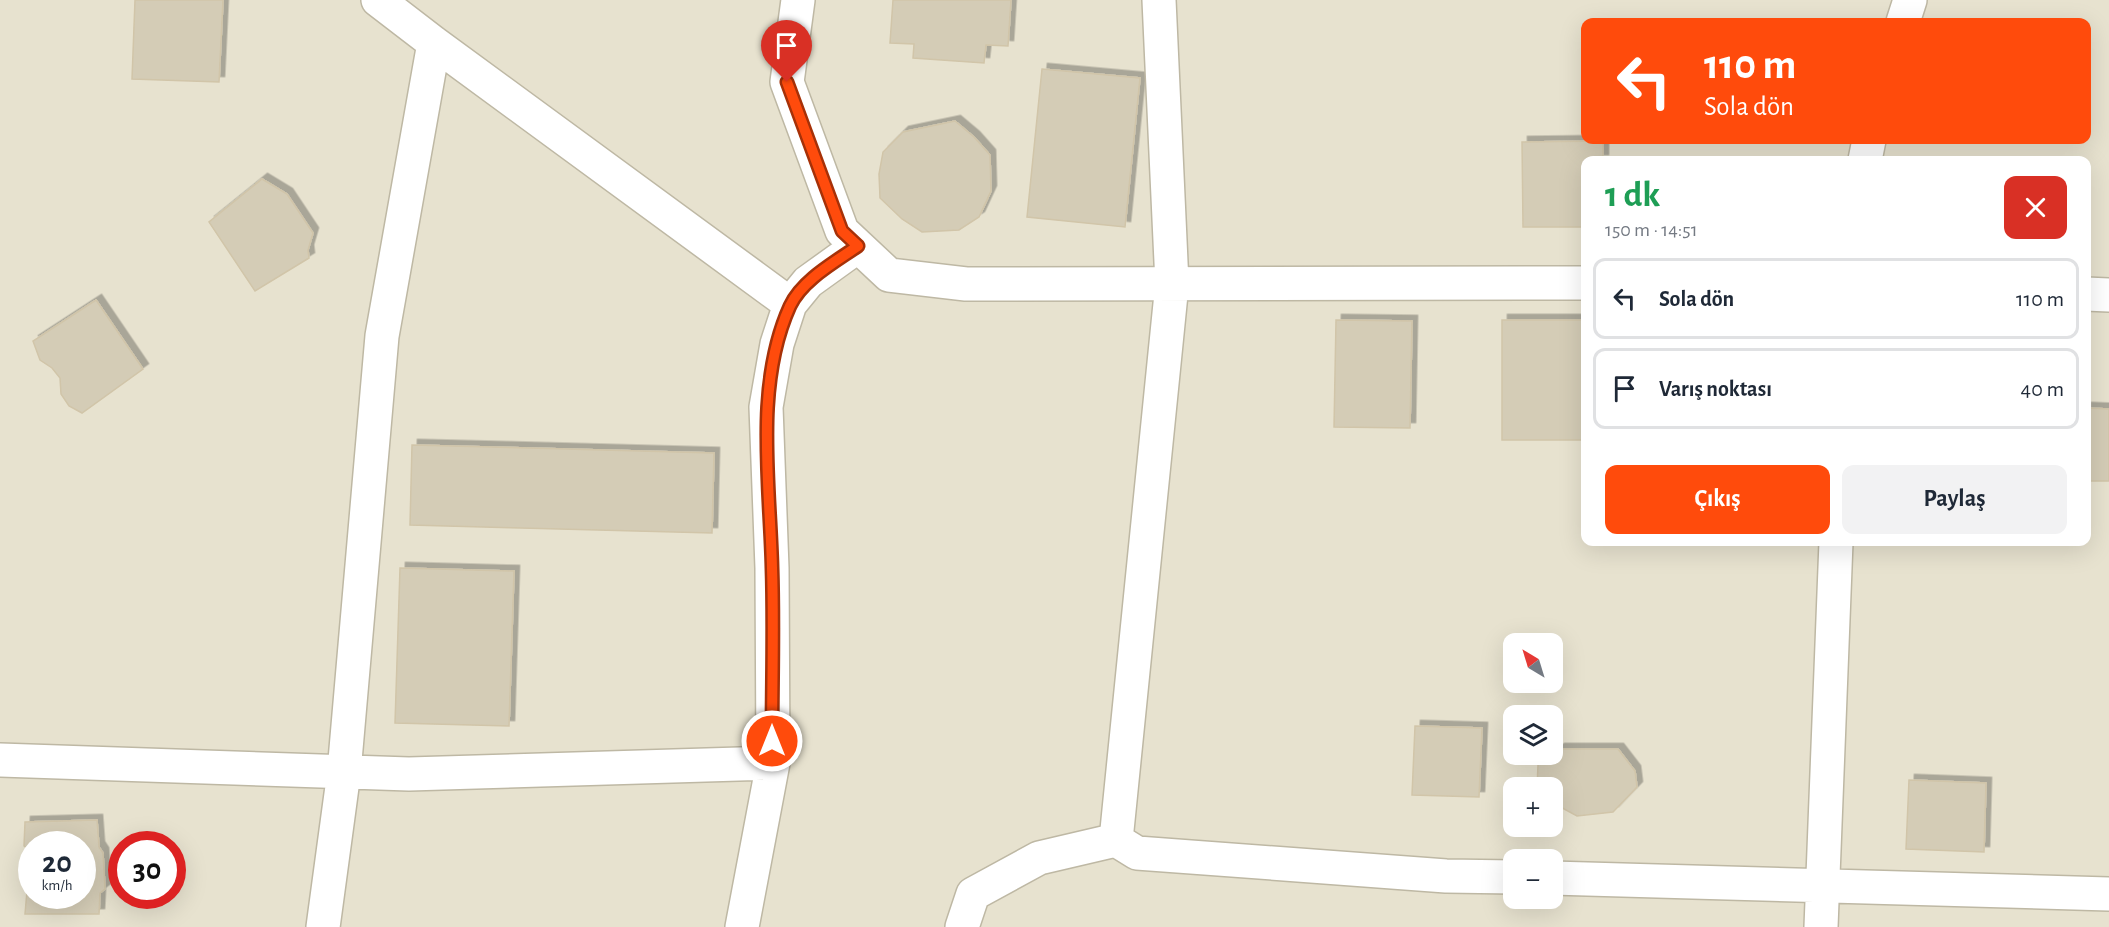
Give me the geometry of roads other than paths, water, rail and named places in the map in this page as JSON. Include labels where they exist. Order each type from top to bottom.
[{"type":"street","points":[[378,0],[790,304]]},
{"type":"street","points":[[798,0],[787,82],[842,231],[889,275],[966,284],[1581,283]]},
{"type":"street","points":[[1116,840],[1172,284],[1159,0]]},
{"type":"street","points":[[1904,18],[1910,0]]},
{"type":"street","points":[[323,927],[344,772],[382,336],[434,43]]},
{"type":"street","points":[[742,927],[772,763],[772,568],[766,407],[777,344],[790,304],[808,282],[858,246]]},
{"type":"street","points":[[2091,294],[2109,295]]},
{"type":"street","points":[[1821,927],[1836,546]]},
{"type":"street","points":[[0,760],[409,774],[772,763]]},
{"type":"street","points":[[962,927],[973,894],[1039,858],[1116,840],[1137,853],[1434,875],[1503,877]]},
{"type":"street","points":[[1563,878],[2109,894]]}]
